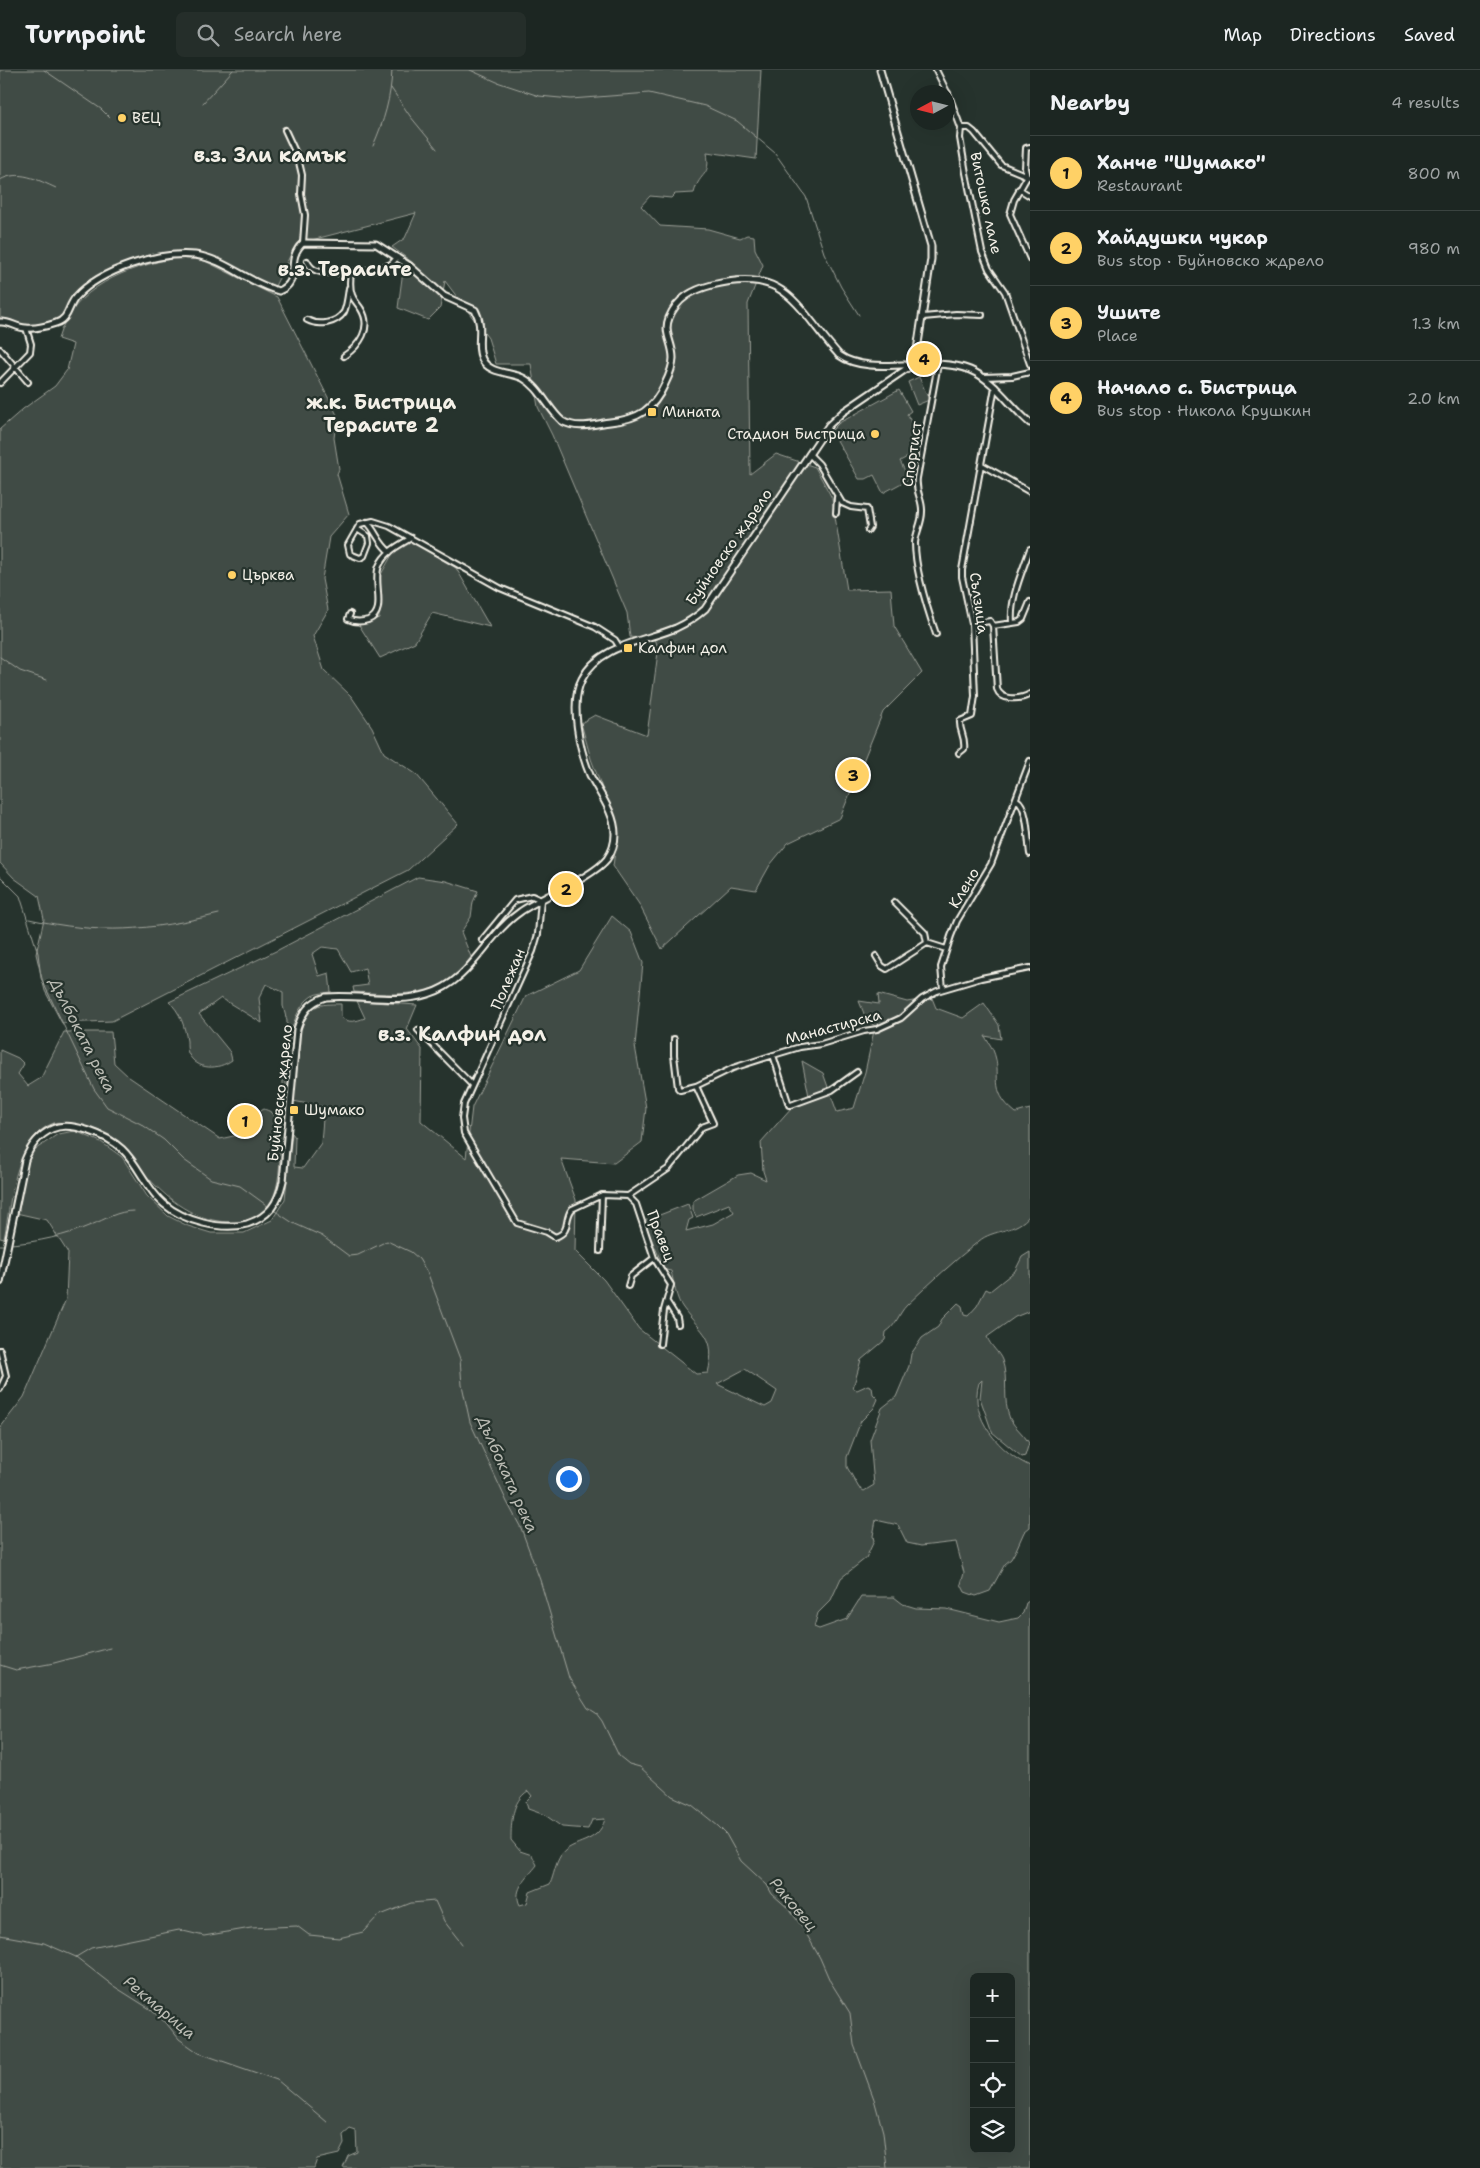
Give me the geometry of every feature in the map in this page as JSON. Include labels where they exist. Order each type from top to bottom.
[{"type":"street","points":[[880,70],[931,246],[931,259],[915,363]]},
{"type":"street","name":"Витошко лале","points":[[936,70],[943,85]]},
{"type":"street","name":"Витошко лале","points":[[955,113],[961,128],[960,138],[982,252],[989,268],[1006,292],[1030,364]]},
{"type":"street","points":[[961,128],[969,128],[974,132],[1001,165],[1028,177]]},
{"type":"street","points":[[285,130],[298,158],[302,175],[301,194],[305,215],[303,243]]},
{"type":"street","points":[[1028,148],[1025,168],[1028,177]]},
{"type":"street","points":[[1028,177],[1019,190],[1010,214],[1030,259]]},
{"type":"street","points":[[1019,190],[1030,196]]},
{"type":"street","points":[[0,322],[5,321],[26,328],[55,323],[65,319],[74,299],[90,286],[112,273],[160,257],[194,255],[202,257],[279,291],[286,288],[292,281],[293,256],[297,248],[303,243],[376,244],[421,274],[444,296],[475,310],[480,323],[481,358],[486,365],[526,380],[558,417],[569,425],[581,426],[623,421],[635,417],[650,408],[657,401],[671,369],[673,358],[666,328],[677,303],[687,294],[723,282],[756,280],[781,288],[793,299],[840,355],[847,360],[865,365],[915,363],[956,365],[983,377],[1030,423]]},
{"type":"street","points":[[307,261],[315,270],[321,272],[351,272],[392,264],[398,257]]},
{"type":"street","points":[[307,320],[323,324],[340,316],[345,310],[351,272]]},
{"type":"street","points":[[344,356],[360,342],[365,324],[364,316],[352,296],[350,285]]},
{"type":"street","points":[[923,317],[956,314],[982,315]]},
{"type":"street","points":[[0,383],[30,352],[31,344],[26,328]]},
{"type":"street","points":[[0,349],[28,382]]},
{"type":"street","name":"Буйновско ждрело","points":[[0,1282],[25,1160],[30,1147],[42,1135],[53,1128],[77,1128],[112,1141],[124,1150],[163,1204],[188,1218],[222,1226],[241,1225],[268,1214],[280,1198],[297,1029],[301,1017],[308,1007],[316,1000],[326,997],[396,999],[428,994],[448,986],[471,967],[491,941],[515,915],[599,866],[607,858],[614,838],[614,824],[586,762],[576,704],[577,691],[582,678],[592,665],[604,656],[620,648],[676,628],[692,620],[704,609],[829,425],[843,412],[915,363]]},
{"type":"street","name":"Спортист","points":[[936,634],[917,560],[915,541],[922,512],[916,486],[938,364]]},
{"type":"street","points":[[983,377],[1012,376],[1030,372]]},
{"type":"street","name":"Сълзица","points":[[959,752],[964,749],[965,740],[960,721],[972,716],[976,696],[972,624],[962,570],[982,465],[994,387]]},
{"type":"street","points":[[809,454],[819,464],[842,504],[867,509],[870,527],[868,530]]},
{"type":"street","points":[[982,465],[1030,492]]},
{"type":"street","points":[[836,513],[837,497]]},
{"type":"street","points":[[357,529],[368,536],[369,543],[364,556],[360,558],[350,554],[347,549],[357,529],[360,524],[373,521],[389,526],[500,588],[595,626],[615,640],[620,648]]},
{"type":"street","points":[[367,522],[378,535],[383,547],[390,552]]},
{"type":"street","points":[[350,614],[348,619],[361,621],[373,617],[378,612],[377,571],[383,559],[390,552],[412,538]]},
{"type":"street","points":[[1012,623],[1011,608],[1030,549]]},
{"type":"street","points":[[993,626],[1023,619],[1030,602]]},
{"type":"street","points":[[972,624],[990,621],[993,626],[996,689],[999,695],[1004,698],[1011,698],[1030,694]]},
{"type":"street","name":"Клено","points":[[943,989],[941,967],[946,949],[958,921],[991,864],[1030,761]]},
{"type":"street","points":[[1016,800],[1024,808],[1030,854]]},
{"type":"street","points":[[482,940],[515,900],[532,896],[541,900]]},
{"type":"street","name":"Полежан","points":[[541,900],[538,934],[533,951],[464,1104],[462,1118],[464,1133],[517,1223],[547,1232],[555,1237],[563,1234],[572,1209],[602,1195]]},
{"type":"street","points":[[894,902],[925,933],[926,942]]},
{"type":"street","points":[[926,942],[946,949]]},
{"type":"street","points":[[876,956],[884,968],[888,968],[926,942]]},
{"type":"street","name":"Манастирска","points":[[696,1086],[734,1068],[773,1055],[800,1047],[821,1044],[864,1030],[877,1029],[900,1018],[922,999],[943,989],[1030,968]]},
{"type":"street","points":[[418,1030],[472,1086]]},
{"type":"street","points":[[600,1251],[602,1195],[628,1196],[668,1169],[702,1127],[713,1123],[696,1086],[679,1089],[674,1055],[674,1039]]},
{"type":"street","points":[[773,1055],[789,1105],[791,1106],[832,1090],[857,1072]]},
{"type":"street","name":"Правец","points":[[628,1196],[636,1204],[654,1258],[671,1285],[663,1316],[660,1344]]},
{"type":"street","points":[[628,1286],[631,1276],[654,1258]]},
{"type":"street","points":[[667,1302],[677,1318],[678,1324]]},
{"type":"street","points":[[0,1350],[6,1376],[0,1389]]},
{"type":"shaded area","points":[[0,70],[761,70],[756,159],[707,152],[708,167],[696,186],[694,193],[675,194],[671,198],[650,196],[641,206],[660,226],[708,229],[740,238],[747,235],[754,236],[755,249],[763,265],[748,304],[750,474],[776,454],[815,467],[832,498],[847,590],[891,589],[894,626],[922,673],[883,712],[840,818],[788,843],[770,865],[756,890],[731,886],[662,949],[639,904],[613,866],[618,830],[591,759],[581,723],[595,715],[647,735],[658,652],[656,641],[644,635],[636,638],[630,637],[627,613],[552,435],[538,407],[531,364],[496,364],[488,338],[445,281],[440,308],[428,320],[398,308],[402,278],[413,263],[392,247],[405,238],[416,213],[296,244],[273,290],[202,257],[165,256],[111,273],[74,299],[65,319],[26,328],[0,320]]},
{"type":"shaded area","points":[[176,258],[203,260],[277,297],[337,415],[334,438],[339,469],[337,474],[349,514],[329,537],[322,579],[328,610],[313,636],[324,670],[351,696],[372,727],[384,753],[416,774],[458,824],[408,870],[112,1021],[62,1023],[45,991],[36,954],[44,919],[39,896],[14,878],[0,863],[0,429],[23,409],[55,386],[67,370],[73,344],[58,339],[65,321],[89,293],[104,282],[121,274],[139,267]]},
{"type":"shaded area","points":[[919,377],[929,400],[917,405],[908,382]]},
{"type":"shaded area","name":"Стадион Бистрица","points":[[899,390],[911,411],[907,414],[919,437],[913,454],[900,461],[909,479],[883,493],[874,475],[866,479],[859,479],[834,435],[830,432],[839,423]]},
{"type":"shaded area","points":[[412,542],[456,568],[490,627],[432,613],[415,642],[380,658],[359,625],[379,618],[379,578],[393,553]]},
{"type":"shaded area","points":[[418,877],[446,881],[478,891],[473,902],[471,917],[461,932],[471,957],[456,975],[445,983],[420,991],[393,994],[354,992],[353,987],[368,985],[365,968],[351,972],[338,949],[322,947],[312,954],[319,976],[329,973],[331,992],[312,996],[296,1016],[287,1061],[285,1104],[282,1097],[287,1021],[283,1006],[283,992],[266,984],[259,998],[262,1023],[221,998],[199,1014],[230,1052],[232,1060],[220,1066],[208,1067],[202,1066],[192,1059],[188,1053],[186,1036],[181,1020],[169,1002],[278,950]]},
{"type":"shaded area","points":[[612,916],[631,932],[643,963],[635,1046],[646,1108],[642,1142],[614,1163],[561,1159],[576,1200],[575,1251],[604,1280],[639,1329],[696,1374],[708,1373],[711,1351],[709,1343],[702,1330],[681,1304],[671,1271],[666,1270],[663,1266],[644,1221],[688,1204],[693,1218],[689,1220],[686,1231],[713,1224],[734,1212],[729,1204],[696,1217],[693,1210],[693,1201],[738,1175],[751,1173],[766,1180],[763,1171],[761,1142],[792,1107],[810,1101],[802,1061],[823,1073],[837,1112],[854,1108],[865,1072],[875,1026],[867,1021],[859,1001],[879,1004],[878,994],[907,1002],[932,998],[936,1008],[963,1018],[984,1003],[999,1025],[1001,1039],[985,1036],[996,1059],[998,1089],[1001,1097],[1016,1113],[1030,1109],[1030,1215],[1018,1225],[985,1237],[960,1256],[907,1305],[893,1326],[886,1332],[885,1340],[861,1360],[853,1388],[857,1390],[868,1385],[872,1387],[873,1394],[878,1399],[874,1408],[861,1421],[847,1457],[847,1467],[859,1488],[864,1491],[874,1485],[870,1440],[882,1408],[896,1397],[909,1366],[911,1354],[922,1338],[938,1327],[942,1319],[958,1303],[962,1306],[964,1315],[968,1316],[977,1306],[986,1289],[990,1291],[1015,1271],[1022,1257],[1030,1252],[1030,1311],[1015,1317],[987,1337],[1001,1357],[1004,1367],[1006,1404],[1010,1419],[1029,1443],[1025,1456],[1022,1457],[992,1432],[980,1398],[982,1380],[979,1383],[977,1396],[978,1408],[989,1432],[1008,1452],[1030,1466],[1030,1527],[1024,1532],[1011,1559],[1005,1564],[990,1591],[976,1596],[965,1592],[961,1584],[964,1573],[956,1542],[921,1546],[907,1543],[898,1525],[876,1520],[874,1541],[866,1558],[841,1578],[831,1600],[818,1613],[814,1627],[819,1629],[847,1619],[861,1597],[894,1597],[903,1604],[916,1608],[947,1609],[999,1622],[1018,1618],[1023,1613],[1026,1603],[1030,1600],[1030,2168],[343,2168],[348,2156],[357,2152],[356,2131],[350,2129],[343,2135],[344,2144],[339,2154],[317,2159],[314,2168],[0,2168],[0,1428],[24,1397],[66,1299],[68,1253],[47,1220],[16,1213],[26,1167],[33,1151],[58,1134],[75,1131],[101,1142],[122,1157],[147,1196],[168,1216],[188,1226],[211,1233],[244,1233],[272,1220],[285,1199],[292,1133],[295,1137],[294,1167],[303,1168],[321,1143],[324,1107],[293,1101],[295,1068],[301,1029],[304,1019],[311,1009],[323,1005],[341,1004],[341,1017],[347,1021],[353,1021],[365,1018],[357,1001],[417,1005],[407,1029],[422,1049],[421,1121],[466,1158],[472,1107],[526,996],[579,970]],"holes":[[[745,1369],[777,1391],[772,1403],[765,1407],[717,1384]],[[528,1791],[532,1796],[526,1802],[528,1809],[545,1815],[562,1827],[588,1829],[592,1820],[605,1819],[602,1827],[591,1838],[572,1846],[561,1855],[550,1884],[530,1892],[527,1903],[520,1905],[518,1899],[519,1888],[537,1865],[532,1855],[520,1851],[511,1840],[511,1826],[516,1806]]]},
{"type":"shaded area","points":[[64,1032],[111,1032],[114,1063],[129,1077],[220,1139],[247,1133],[259,1112],[264,1109],[272,1113],[277,1121],[279,1130],[278,1181],[275,1193],[263,1212],[254,1218],[226,1222],[213,1220],[188,1211],[157,1187],[124,1146],[113,1137],[90,1128],[56,1122],[41,1131],[30,1142],[22,1156],[12,1190],[4,1239],[0,1238],[0,1050],[18,1058],[24,1064],[18,1074],[28,1086],[41,1078]]},
{"type":"waterway","points":[[44,70],[101,109],[110,118]]},
{"type":"waterway","points":[[203,103],[233,70]]},
{"type":"waterway","points":[[373,146],[386,109],[392,70]]},
{"type":"waterway","points":[[470,70],[497,82],[539,96],[571,99],[649,93],[705,106],[737,121],[775,153],[806,197],[824,253],[841,287],[859,315]]},
{"type":"waterway","points":[[391,88],[410,116],[437,149]]},
{"type":"waterway","points":[[0,180],[14,175],[35,179],[56,188]]},
{"type":"waterway","points":[[0,657],[20,671],[47,680]]},
{"type":"waterway","name":"Дълбоката река","points":[[0,876],[20,896],[38,953],[41,978],[94,1089],[107,1107],[141,1124],[164,1140],[184,1160],[211,1179],[240,1186],[269,1207]]},
{"type":"waterway","points":[[29,919],[79,927],[124,929],[169,924],[219,914]]},
{"type":"waterway","name":"Дълбоката река","points":[[272,1209],[293,1223],[322,1236],[349,1256],[358,1255],[387,1241],[411,1252],[419,1259],[428,1274],[460,1359],[462,1385],[470,1422],[521,1528],[540,1580],[569,1678],[588,1708],[596,1713],[602,1721],[619,1756],[629,1764],[640,1767],[672,1796],[692,1805],[718,1826],[726,1834],[741,1861],[767,1885],[772,1894],[789,1909],[803,1928],[820,1958],[830,1981],[850,2013],[854,2045],[874,2099],[883,2132],[887,2168]]},
{"type":"waterway","points":[[11,1244],[31,1242],[61,1235],[117,1214],[134,1211]]},
{"type":"waterway","points":[[0,1665],[16,1670],[54,1663],[110,1648]]},
{"type":"waterway","points":[[76,1957],[91,1948],[179,1930],[204,1936],[251,1928],[297,1926],[309,1935],[339,1938],[363,1932],[378,1916],[411,1903],[435,1901],[444,1921],[462,1944]]},
{"type":"waterway","name":"Рекмарица","points":[[0,1935],[44,1943],[76,1957],[112,1985],[150,2009],[167,2024],[179,2039],[199,2053],[277,2080],[327,2122]]},
{"type":"place","name":"ВЕЦ","points":[[122,118]]},
{"type":"place","name":"Начало с. Бистрица","points":[[924,359]]},
{"type":"place","name":"Мината","points":[[652,412]]},
{"type":"place","name":"Стадион Бистрица","points":[[875,434]]},
{"type":"place","name":"Църква","points":[[232,575]]},
{"type":"place","name":"Калфин дол","points":[[628,648]]},
{"type":"place","name":"Ушите","points":[[853,775]]},
{"type":"place","name":"Хайдушки чукар","points":[[566,889]]},
{"type":"place","name":"Шумако","points":[[294,1110]]},
{"type":"place","name":"Ханче \"Шумако\"","points":[[245,1121]]},
{"type":"district","name":"в.з. Зли камък","points":[[270,155]]},
{"type":"district","name":"в.з. Терасите","points":[[345,269]]},
{"type":"district","name":"ж.к. Бистрица Терасите 2","points":[[381,414]]},
{"type":"district","name":"в.з. Калфин дол","points":[[462,1034]]},
{"type":"water label","name":"Раковец","points":[[794,1904]]}]
